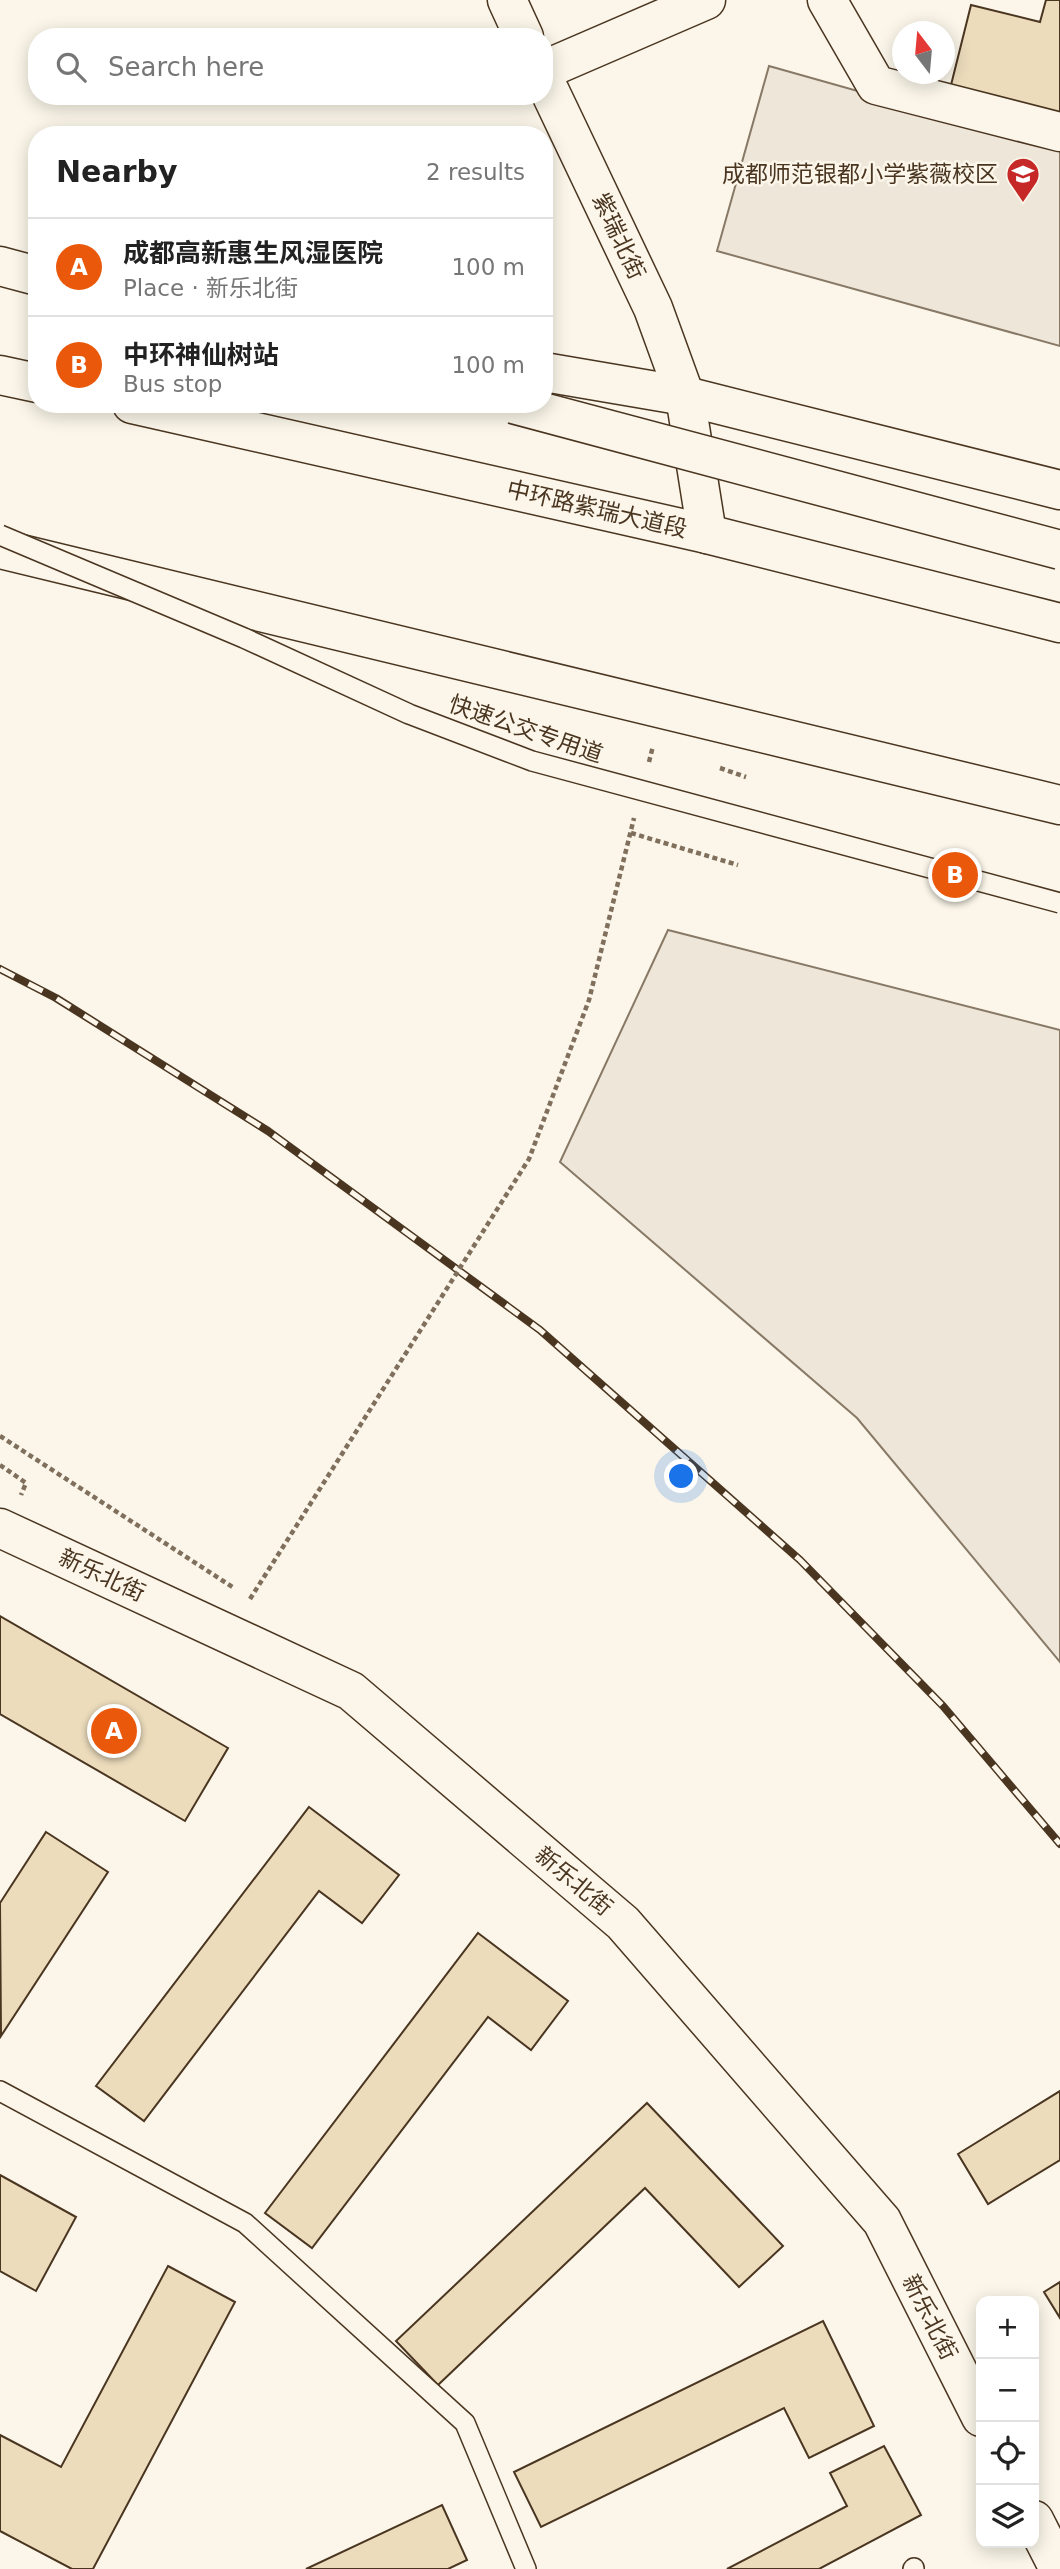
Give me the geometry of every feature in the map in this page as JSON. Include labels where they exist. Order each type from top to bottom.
[{"type":"main road","points":[[507,0],[520,28]]},
{"type":"main road","points":[[553,66],[706,0]]},
{"type":"main road","points":[[827,0],[876,85],[1060,132]]},
{"type":"main road","name":"紫瑞北街","points":[[553,98],[653,307],[685,396],[707,534]]},
{"type":"main road","points":[[0,267],[28,274]]},
{"type":"main road","points":[[0,279],[28,284]]},
{"type":"main road","points":[[0,374],[28,381]]},
{"type":"main road","points":[[553,374],[685,396],[1060,490]]},
{"type":"main road","name":"中环路紫瑞大道段","points":[[172,413],[707,534],[1060,623]]},
{"type":"main road","points":[[546,413],[1060,551]]},
{"type":"main road","points":[[0,549],[1060,805]]},
{"type":"main road","name":"新乐北街","points":[[0,1528],[351,1691],[624,1923],[882,2221],[976,2407]]},
{"type":"main road","points":[[1039,2530],[1059,2569]]},
{"type":"lane","name":"快速公交专用道","points":[[0,535],[244,638],[409,715],[532,761],[1060,902]]},
{"type":"lane","points":[[0,2091],[245,2223],[465,2423],[526,2569]]},
{"type":"path","points":[[646,771],[653,746]]},
{"type":"path","points":[[250,1599],[529,1159],[589,1000],[637,808]]},
{"type":"path","points":[[631,833],[738,865]]},
{"type":"path","points":[[0,1436],[262,1606]]},
{"type":"path","points":[[0,1465],[26,1483]]},
{"type":"shaded area","points":[[769,66],[1060,148],[1060,346],[717,251]]},
{"type":"shaded area","points":[[668,930],[1060,1030],[1060,1662],[857,1418],[560,1162]]},
{"type":"building","points":[[1046,0],[1060,0],[1060,120],[949,93],[951,84],[955,84],[955,69],[971,5],[1040,22]]},
{"type":"building","points":[[0,1616],[228,1748],[185,1821],[0,1714]]},
{"type":"building","points":[[309,1807],[399,1875],[362,1923],[319,1891],[144,2121],[96,2086]]},
{"type":"building","points":[[46,1832],[108,1872],[1,2036],[0,1903]]},
{"type":"building","points":[[478,1933],[568,2001],[531,2050],[488,2017],[312,2248],[265,2213]]},
{"type":"building","points":[[1060,2091],[1060,2160],[988,2204],[958,2154]]},
{"type":"building","points":[[647,2103],[783,2246],[739,2287],[645,2188],[438,2385],[396,2341]]},
{"type":"building","points":[[0,2175],[76,2217],[36,2291],[0,2271]]},
{"type":"building","points":[[168,2266],[235,2302],[93,2569],[72,2569],[0,2531],[0,2435],[61,2467]]},
{"type":"building","points":[[1060,2282],[1060,2318],[1044,2292]]},
{"type":"building","points":[[823,2321],[874,2426],[809,2458],[784,2408],[541,2527],[514,2472]]},
{"type":"building","points":[[884,2446],[921,2515],[819,2569],[727,2569],[847,2506],[830,2473]]},
{"type":"building","points":[[442,2505],[467,2560],[448,2569],[306,2569]]},
{"type":"railway","points":[[0,969],[56,998],[268,1131],[540,1330],[800,1560],[943,1706],[1060,1844]]},
{"type":"place","name":"成都师范银都小学紫薇校区","points":[[1023,204]]},
{"type":"place","name":"中环神仙树站","points":[[955,875]]},
{"type":"place","name":"成都高新惠生风湿医院","points":[[114,1731]]}]
